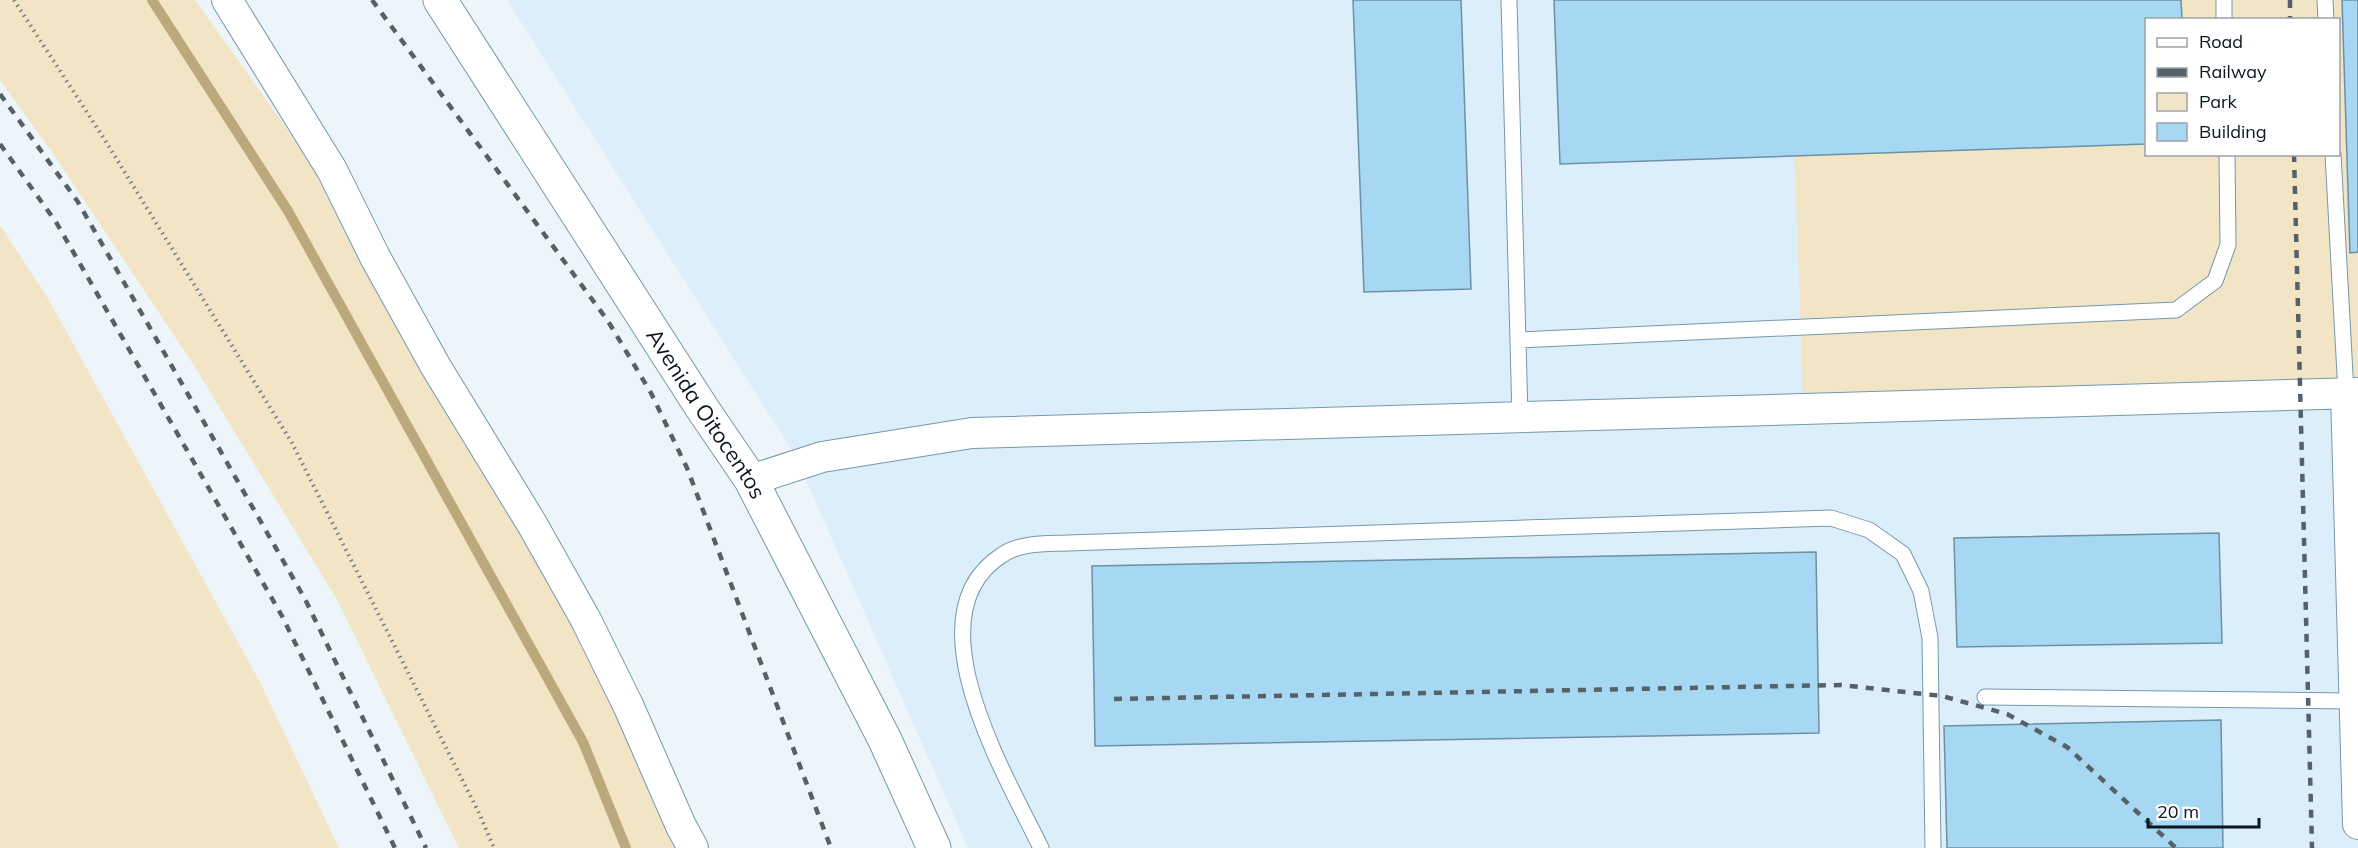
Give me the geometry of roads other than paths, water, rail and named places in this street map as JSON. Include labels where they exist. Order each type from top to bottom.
[{"type":"street","points":[[227,0],[332,170],[375,257],[425,347],[532,524],[586,620],[628,705],[681,826],[693,848]]},
{"type":"street","name":"Avenida Oitocentos","points":[[440,0],[696,398],[752,480],[885,740],[934,848]]},
{"type":"street","points":[[752,480],[822,457],[972,433],[2352,393],[2354,701],[2358,824]]},
{"type":"lane","points":[[1509,0],[1520,417]]},
{"type":"lane","points":[[2224,0],[2224,18]]},
{"type":"lane","points":[[2325,0],[2326,18]]},
{"type":"lane","points":[[1518,340],[2176,310],[2215,281],[2228,245],[2226,156]]},
{"type":"lane","points":[[2333,156],[2352,393]]},
{"type":"lane","points":[[1041,848],[979,716],[963,657],[964,608],[978,576],[1002,554],[1030,545],[1068,543],[1831,518],[1869,530],[1903,554],[1921,591],[1930,638],[1933,848]]},
{"type":"lane","points":[[1985,697],[2354,701]]},
{"type":"waterway","points":[[152,0],[288,211],[583,742],[626,848]]},
{"type":"railway","points":[[372,0],[608,321],[651,393],[687,468],[831,848]]},
{"type":"railway","points":[[2290,0],[2290,18]]},
{"type":"railway","points":[[0,94],[78,202],[305,599],[426,848]]},
{"type":"railway","points":[[0,144],[56,222],[282,616],[395,848]]},
{"type":"railway","points":[[2294,156],[2312,848]]},
{"type":"railway","points":[[1114,699],[1841,685],[1942,696],[2007,714],[2067,747],[2176,848]]}]
